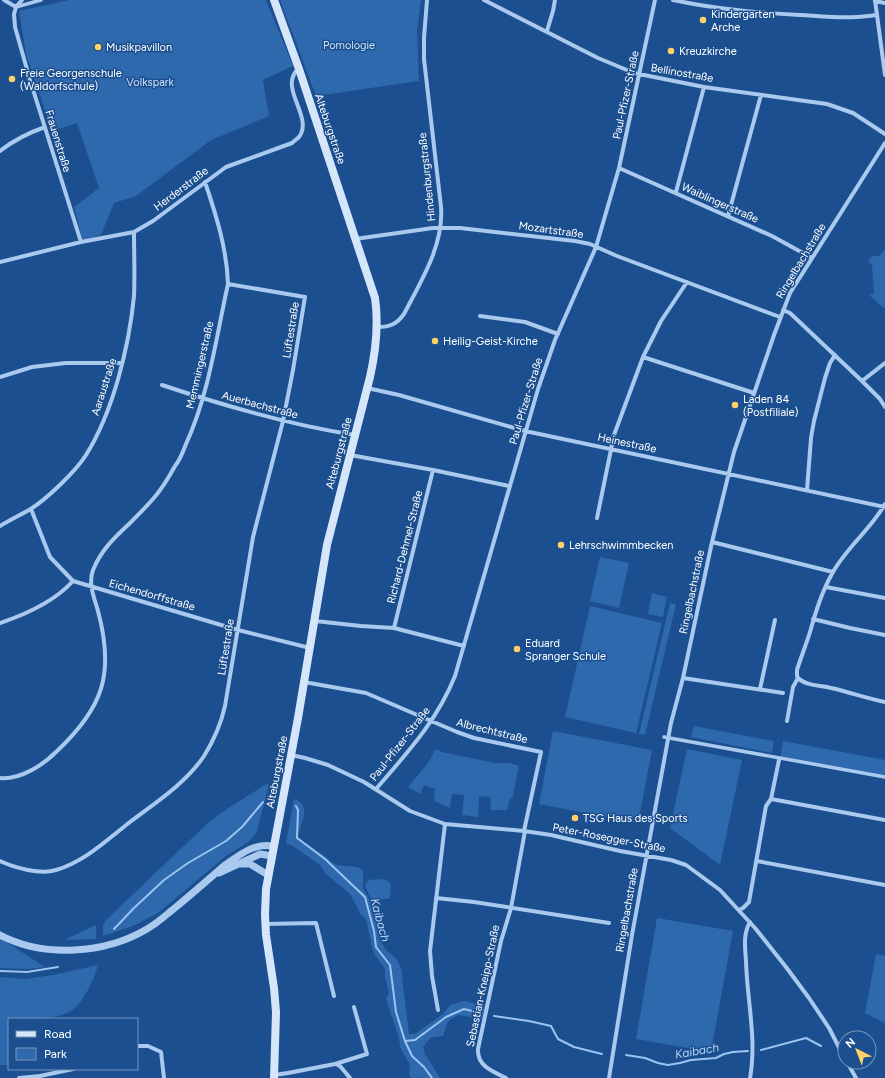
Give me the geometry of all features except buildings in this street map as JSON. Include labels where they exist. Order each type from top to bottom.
[{"type":"main road","name":"Alteburgstraße","points":[[274,0],[299,69],[375,298],[378,327],[375,357],[329,535],[291,755],[268,875],[265,898],[265,924],[276,1000],[274,1076]]},
{"type":"street","points":[[4,0],[16,7],[41,0]]},
{"type":"street","points":[[16,7],[22,0]]},
{"type":"street","name":"Hindenburgstraße","points":[[378,327],[392,325],[404,314],[436,248],[441,228],[441,207],[424,59],[427,0]]},
{"type":"street","name":"Bellinostraße","points":[[484,0],[598,58],[639,75],[704,87],[817,102],[836,107],[860,117],[885,134]]},
{"type":"street","points":[[547,31],[552,19],[555,0]]},
{"type":"street","name":"Paul-Pfizer-Straße","points":[[376,790],[431,722],[450,688],[464,646],[538,389],[558,334],[596,247],[619,168],[655,0]]},
{"type":"street","points":[[673,0],[713,7],[765,13],[855,18],[876,15]]},
{"type":"street","points":[[885,3],[875,1],[885,75]]},
{"type":"street","name":"Frauenstraße","points":[[16,7],[14,14],[15,27],[81,242]]},
{"type":"street","name":"Herderstraße","points":[[1,261],[81,242],[134,232],[153,222],[226,167],[292,143],[299,136],[303,125],[291,85],[294,74],[299,69]]},
{"type":"street","points":[[676,192],[704,87]]},
{"type":"street","points":[[728,216],[761,95]]},
{"type":"street","points":[[0,151],[11,142],[27,133],[45,127]]},
{"type":"street","name":"Ringelbachstraße","points":[[609,1078],[666,737],[683,678],[712,542],[734,452],[782,310],[794,285],[885,143]]},
{"type":"street","name":"Waiblingerstraße","points":[[619,168],[676,192],[784,242],[812,258]]},
{"type":"street","name":"Memmingerstraße","points":[[0,778],[19,776],[40,765],[74,735],[89,715],[98,697],[105,676],[105,650],[98,612],[91,587],[93,571],[101,553],[108,544],[155,497],[177,464],[204,399],[228,284],[220,229],[205,182]]},
{"type":"street","name":"Mozartstraße","points":[[355,239],[424,229],[460,228],[575,240],[780,318]]},
{"type":"street","name":"Aaraustraße","points":[[0,526],[31,509],[61,484],[86,456],[106,415],[122,363],[129,329],[134,295],[134,232]]},
{"type":"street","points":[[597,518],[614,435],[643,357],[662,321],[687,282]]},
{"type":"street","name":"Lüftestraße","points":[[0,861],[32,871],[55,870],[71,863],[95,849],[169,792],[193,770],[204,756],[220,726],[225,706],[253,537],[283,421],[305,297],[228,284]]},
{"type":"street","points":[[782,310],[790,313],[835,355],[880,399],[885,408]]},
{"type":"street","points":[[480,316],[525,322],[558,334]]},
{"type":"street","points":[[807,490],[811,438],[814,421],[825,378],[830,363],[835,355]]},
{"type":"street","points":[[643,357],[754,393]]},
{"type":"street","points":[[0,377],[32,367],[66,363],[122,363]]},
{"type":"street","points":[[862,382],[885,363]]},
{"type":"street","name":"Auerbachstraße","points":[[162,385],[204,399],[283,421],[355,435]]},
{"type":"street","name":"Heinestraße","points":[[367,388],[399,395],[525,431],[885,506]]},
{"type":"street","points":[[350,455],[509,486]]},
{"type":"street","name":"Richard-Dehmel-Straße","points":[[394,628],[433,470]]},
{"type":"street","points":[[885,506],[846,552],[833,572],[813,619],[796,673],[798,678],[807,683],[831,688],[863,698],[885,702]]},
{"type":"street","name":"Eichendorffstraße","points":[[31,509],[50,557],[73,581],[238,630],[310,648]]},
{"type":"street","points":[[712,542],[833,572]]},
{"type":"street","points":[[0,623],[30,612],[48,603],[64,591],[73,581]]},
{"type":"street","points":[[826,587],[885,598]]},
{"type":"street","points":[[813,619],[885,635]]},
{"type":"street","points":[[314,620],[361,626],[394,628],[464,646]]},
{"type":"street","points":[[760,689],[775,620]]},
{"type":"street","points":[[683,678],[783,692]]},
{"type":"street","points":[[787,721],[793,687],[798,678]]},
{"type":"street","name":"Albrechtstraße","points":[[304,682],[366,693],[431,722],[474,738],[540,752]]},
{"type":"street","points":[[666,737],[885,777]]},
{"type":"street","name":"Sebastian-Kneipp-Straße","points":[[506,1078],[490,1070],[482,1063],[479,1058],[478,1049],[501,940],[511,908],[540,752]]},
{"type":"street","name":"Peter-Rosegger-Straße","points":[[291,755],[320,762],[364,782],[410,811],[445,824],[525,831],[671,860],[686,865],[720,890],[750,922],[786,967],[828,1028],[837,1044]]},
{"type":"street","points":[[739,910],[744,908],[749,902],[766,806],[771,799],[779,760]]},
{"type":"street","points":[[771,799],[885,820]]},
{"type":"street","points":[[438,1010],[430,963],[445,824]]},
{"type":"street","points":[[0,935],[9,940],[46,949],[71,950],[100,947],[129,939],[148,928],[225,865],[251,848],[261,845],[273,846]]},
{"type":"street","points":[[212,877],[260,854],[272,856]]},
{"type":"street","points":[[757,861],[885,885]]},
{"type":"street","points":[[239,864],[250,864],[268,875]]},
{"type":"street","points":[[436,898],[474,902],[609,923]]},
{"type":"street","points":[[750,922],[746,928],[745,939],[746,979],[753,1054],[750,1078]]},
{"type":"street","points":[[265,924],[316,923],[334,996]]},
{"type":"street","name":"Alteburgstraße","points":[[274,1076],[335,1064],[367,1054],[354,1007]]},
{"type":"street","points":[[138,1046],[148,1046],[161,1052],[164,1077],[170,1078]]},
{"type":"street","points":[[335,1064],[340,1066],[350,1078]]},
{"type":"street","points":[[19,1078],[40,1076],[68,1070]]},
{"type":"green space","name":"Volkspark","points":[[69,0],[266,0],[293,66],[263,80],[269,116],[211,140],[136,196],[114,203],[101,235],[83,241],[74,207],[99,188],[77,123],[52,131],[26,54],[19,11]]},
{"type":"green space","name":"Pomologie","points":[[280,0],[421,0],[417,31],[419,81],[316,96]]},
{"type":"green space","points":[[885,249],[885,309],[869,295],[875,293],[872,265],[868,262],[872,256],[879,256]]},
{"type":"green space","points":[[600,557],[629,563],[619,608],[590,601]]},
{"type":"green space","points":[[652,593],[667,597],[663,617],[648,614]]},
{"type":"green space","points":[[670,603],[676,604],[645,735],[639,734]]},
{"type":"green space","points":[[590,606],[662,623],[636,733],[565,717]]},
{"type":"green space","points":[[694,726],[774,741],[772,753],[691,737]]},
{"type":"green space","points":[[553,731],[652,750],[638,823],[539,804]]},
{"type":"green space","points":[[783,741],[885,760],[885,777],[780,758]]},
{"type":"green space","points":[[436,749],[442,752],[495,763],[509,763],[519,766],[512,799],[510,798],[507,810],[491,810],[490,797],[479,796],[478,817],[462,815],[464,795],[452,794],[450,808],[434,801],[435,789],[424,785],[420,794],[408,787],[428,763]]},
{"type":"green space","points":[[687,749],[742,760],[720,865],[670,828]]},
{"type":"green space","points":[[268,783],[269,785],[256,834],[248,842],[226,856],[158,913],[133,926],[103,936],[103,926],[106,920],[210,821]]},
{"type":"green space","points":[[294,799],[300,802],[304,811],[298,837],[323,854],[333,863],[341,866],[356,867],[363,870],[363,888],[374,908],[379,938],[386,950],[396,958],[401,968],[409,1034],[415,1034],[443,1014],[450,1005],[464,1001],[485,1006],[482,1019],[458,1015],[448,1021],[443,1036],[430,1038],[423,1047],[425,1054],[440,1078],[411,1078],[409,1074],[410,1065],[400,1047],[399,1038],[386,999],[389,993],[385,977],[385,969],[375,955],[366,919],[360,914],[349,893],[326,874],[320,865],[293,846],[286,843]]},
{"type":"green space","points":[[381,879],[388,881],[391,885],[390,898],[371,899],[365,886],[368,880]]},
{"type":"green space","points":[[657,918],[733,931],[711,1052],[636,1039]]},
{"type":"green space","points":[[96,925],[96,939],[66,940],[66,939]]},
{"type":"green space","points":[[0,938],[45,967],[28,969],[0,968]]},
{"type":"green space","points":[[876,954],[885,956],[885,1023],[865,1013]]},
{"type":"green space","points":[[98,965],[94,978],[87,992],[78,1005],[67,1013],[46,1018],[8,1018],[8,1065],[0,1065],[0,977],[26,979],[53,975]]},
{"type":"waterway","name":"Kaibach","points":[[114,929],[164,880],[188,863],[226,841],[242,827],[263,802]]},
{"type":"waterway","name":"Kaibach","points":[[296,806],[298,810],[297,838],[325,859],[365,897],[374,931],[376,947],[390,965],[396,1012],[405,1041],[412,1056],[424,1067],[432,1078]]},
{"type":"waterway","name":"Kaibach","points":[[0,971],[27,972],[58,967]]},
{"type":"waterway","name":"Kaibach","points":[[405,1041],[415,1040],[446,1017],[464,1009],[480,1013]]},
{"type":"waterway","name":"Kaibach","points":[[494,1016],[551,1026],[558,1039],[574,1047],[602,1054]]},
{"type":"waterway","name":"Kaibach","points":[[761,1050],[806,1038],[821,1046]]},
{"type":"waterway","name":"Kaibach","points":[[626,1055],[645,1058],[668,1065],[691,1060],[716,1058],[733,1052],[748,1051]]},
{"type":"place","name":"Kindergarten Arche","points":[[703,20]]},
{"type":"place","name":"Musikpavillon","points":[[98,47]]},
{"type":"place","name":"Kreuzkirche","points":[[671,51]]},
{"type":"place","name":"Freie Georgenschule (Waldorfschule)","points":[[12,79]]},
{"type":"place","name":"Heilig-Geist-Kirche","points":[[435,341]]},
{"type":"place","name":"Laden 84 (Postfiliale)","points":[[735,405]]},
{"type":"place","name":"Lehrschwimmbecken","points":[[561,545]]},
{"type":"place","name":"Eduard Spranger Schule","points":[[517,649]]},
{"type":"place","name":"TSG Haus des Sports","points":[[575,818]]}]
